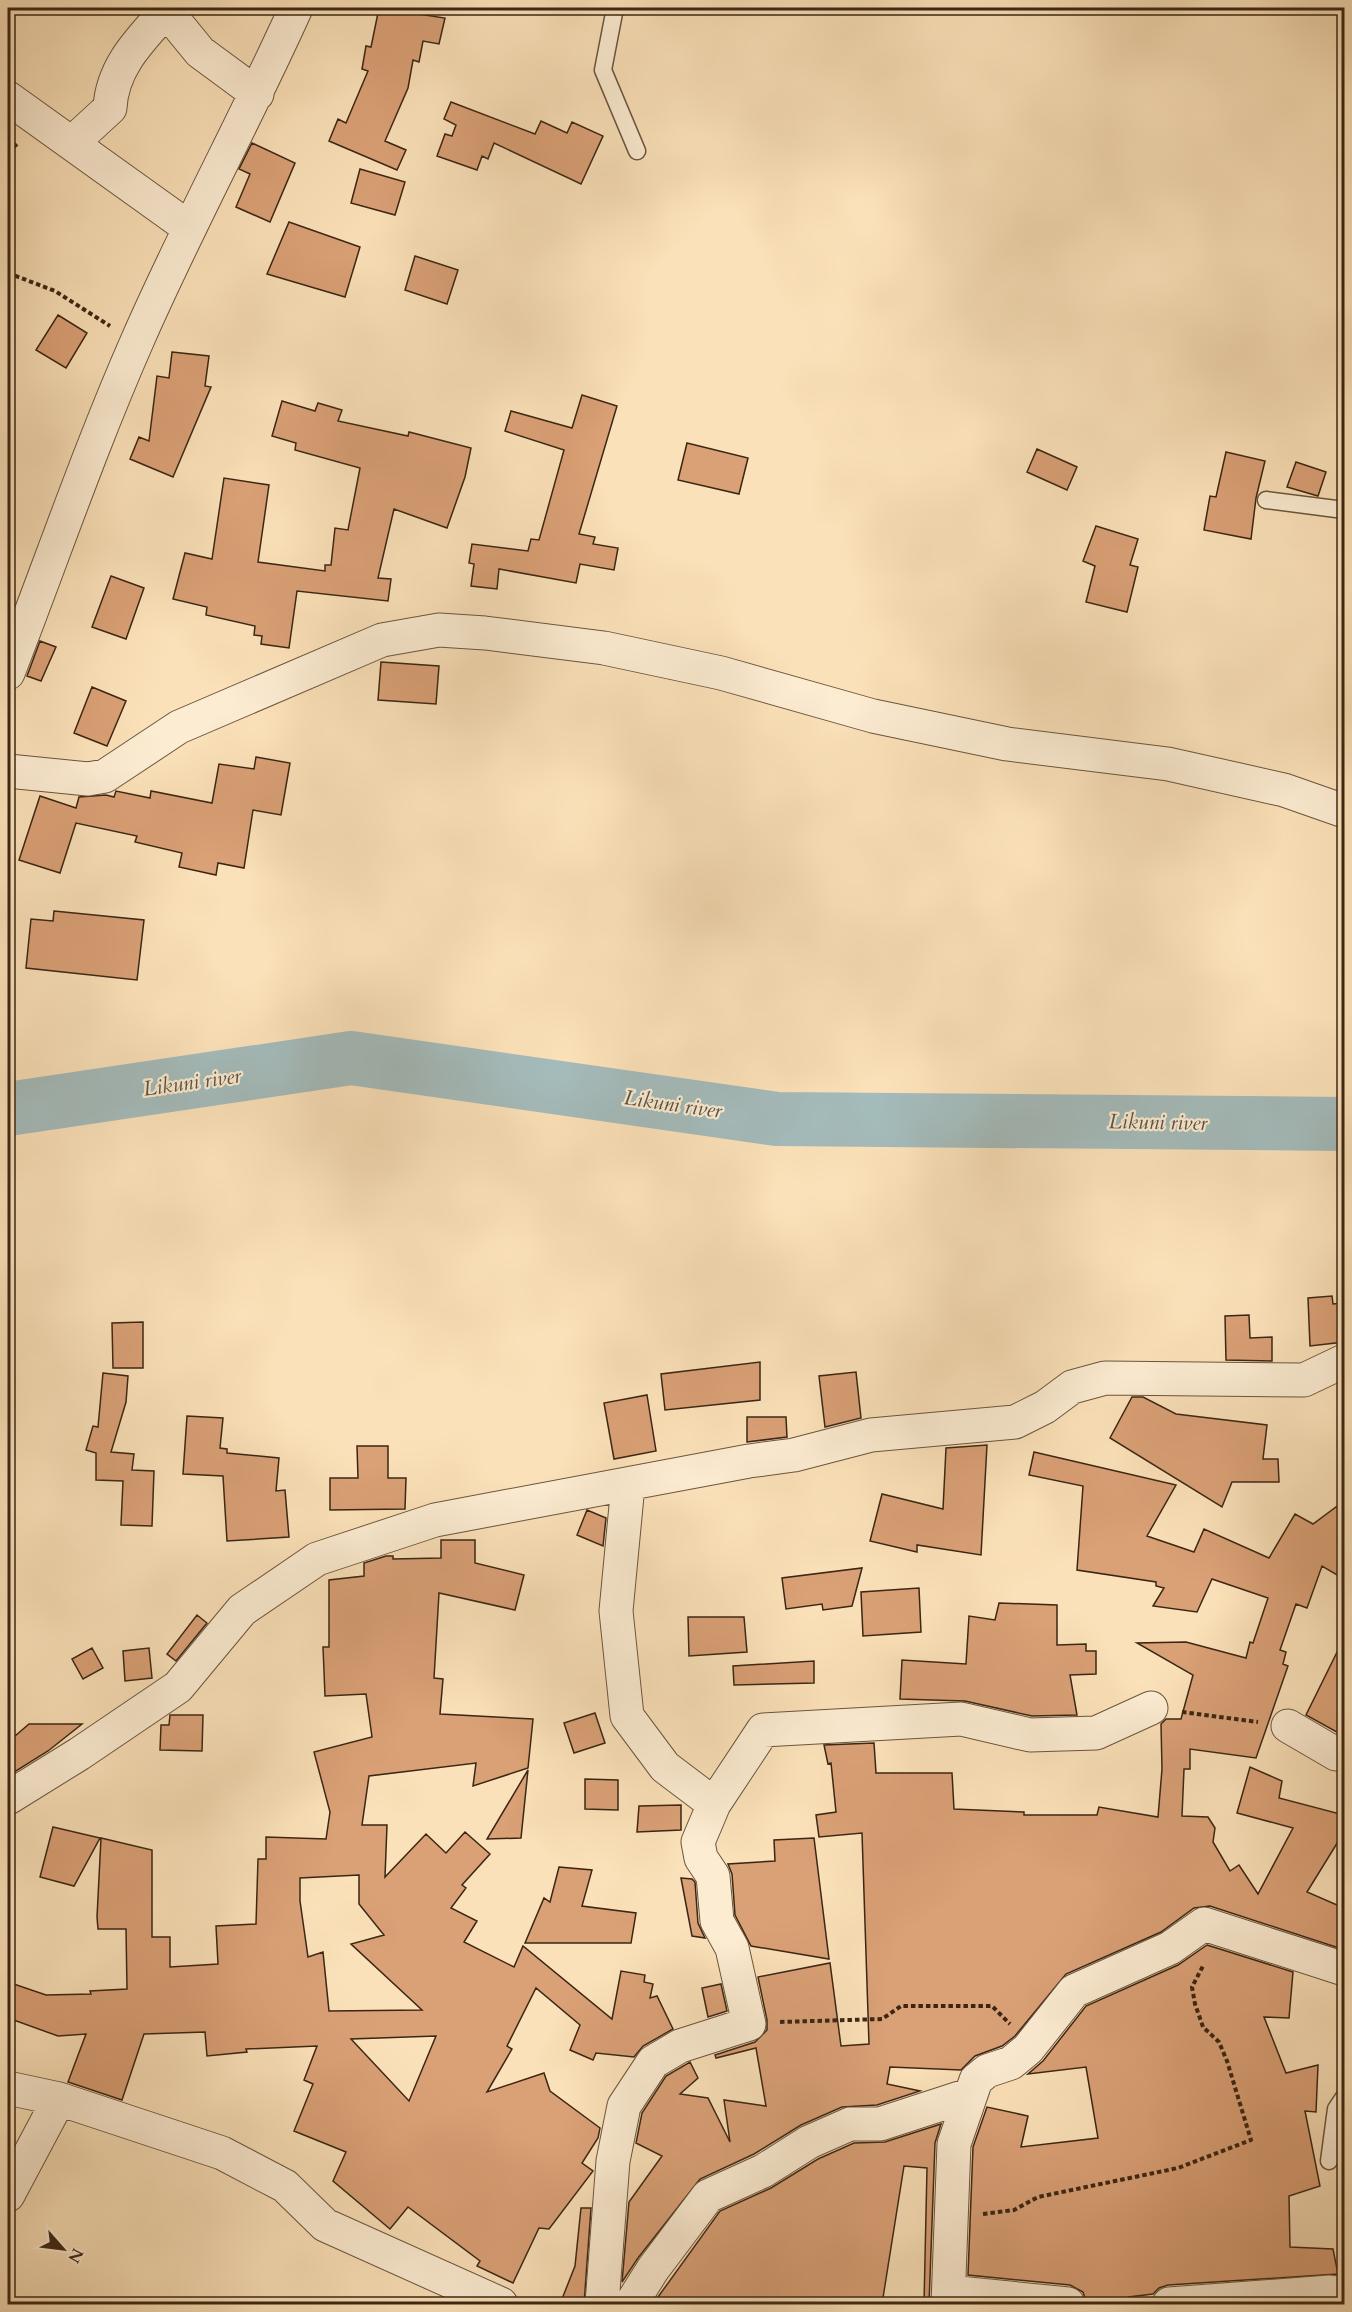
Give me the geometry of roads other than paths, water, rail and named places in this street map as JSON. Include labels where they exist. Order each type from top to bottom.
[{"type":"street","points":[[8,673],[136,342],[188,227],[257,94],[296,8]]},
{"type":"street","points":[[72,143],[110,108],[111,89],[128,53],[165,9],[200,52],[257,94]]},
{"type":"street","points":[[8,98],[188,227]]},
{"type":"street","points":[[8,771],[88,779],[105,776],[179,727],[382,640],[440,630],[485,633],[604,648],[721,673],[873,716],[1007,744],[1168,764],[1284,790],[1344,811]]},
{"type":"street","points":[[8,1798],[79,1754],[178,1687],[242,1610],[317,1559],[435,1520],[748,1461],[794,1455],[871,1435],[1015,1422],[1045,1407],[1071,1387],[1104,1378],[1304,1380],[1344,1361]]},
{"type":"street","points":[[628,1485],[616,1611],[627,1716],[665,1767],[714,1803]]},
{"type":"street","points":[[602,2304],[613,2162],[624,2106],[653,2062],[680,2046],[749,2024],[732,1948],[717,1921],[714,1876],[701,1858],[698,1842],[714,1803],[763,1730],[961,1719],[1030,1735],[1096,1733],[1151,1708]]},
{"type":"street","points":[[1288,1726],[1336,1754],[1344,1755]]},
{"type":"street","points":[[1068,2304],[948,2298],[953,2218],[954,2144],[976,2080],[987,2071],[1011,2063],[1028,2049],[1074,1991],[1170,1948],[1204,1924],[1344,1969]]},
{"type":"street","points":[[8,2088],[59,2099],[222,2153],[285,2186],[325,2226],[501,2304]]},
{"type":"street","points":[[632,2304],[708,2196],[763,2171],[809,2142],[849,2124],[880,2124],[969,2095]]},
{"type":"street","points":[[8,2195],[59,2099]]},
{"type":"street","points":[[1169,2304],[1330,2292],[1344,2295]]},
{"type":"lane","points":[[615,8],[603,70],[637,151]]},
{"type":"lane","points":[[1266,500],[1344,510]]},
{"type":"lane","points":[[1329,2162],[1336,2109],[1344,2097]]},
{"type":"waterway","name":"Likuni river","points":[[8,1109],[351,1058],[777,1119],[1344,1124]]}]
